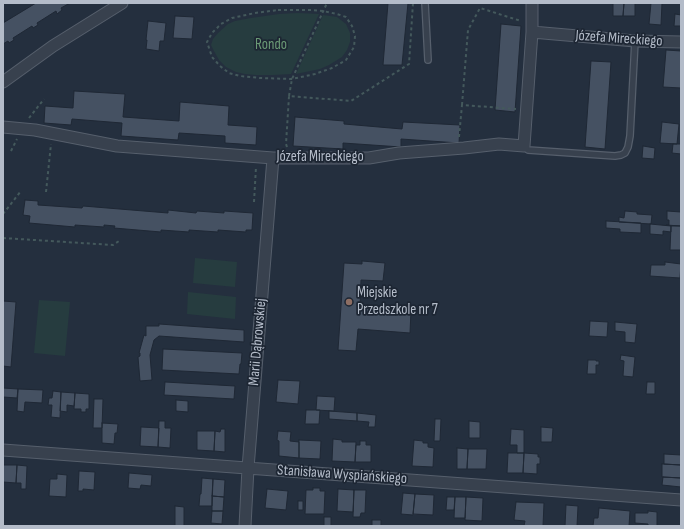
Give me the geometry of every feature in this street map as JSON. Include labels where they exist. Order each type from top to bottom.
[{"type":"street","points":[[3,82],[53,46],[122,3]]},
{"type":"street","points":[[524,146],[532,32],[532,3]]},
{"type":"street","name":"Józefa Mireckiego","points":[[532,32],[635,41],[681,42]]},
{"type":"street","name":"Józefa Mireckiego","points":[[3,127],[35,130],[117,146],[273,158],[369,158],[399,153],[499,144],[524,146]]},
{"type":"street","name":"Marii Dąbrowskiej","points":[[245,526],[248,468],[273,158]]},
{"type":"street","name":"Stanisława Wyspiańskiego","points":[[3,450],[681,500]]},
{"type":"lane","points":[[425,3],[428,60]]},
{"type":"lane","points":[[524,146],[528,150],[615,156],[625,153],[630,136],[635,41]]},
{"type":"path","points":[[288,149],[286,144],[292,79],[327,3]]},
{"type":"path","points":[[290,96],[351,101],[409,64],[413,3]]},
{"type":"path","points":[[459,137],[468,30],[480,8],[522,21]]},
{"type":"path","points":[[278,10],[311,10],[323,11],[346,17],[352,26],[355,36],[354,47],[346,60],[332,68],[315,74],[292,79],[260,78],[240,76],[229,73],[212,57],[207,42],[212,33],[221,24],[232,18],[255,13],[278,10]]},
{"type":"path","points":[[462,105],[527,110]]},
{"type":"path","points":[[46,192],[52,133]]},
{"type":"path","points":[[3,214],[21,191]]},
{"type":"path","points":[[3,238],[113,245],[119,241]]},
{"type":"green space","name":"Rondo","points":[[279,14],[319,14],[291,74],[256,75],[236,72],[226,67],[219,60],[211,45],[213,39],[218,33],[228,24],[235,21]]},
{"type":"green space","name":"Rondo","points":[[323,15],[337,17],[346,24],[350,33],[350,42],[347,50],[342,57],[329,65],[320,69],[296,74]]},
{"type":"green space","points":[[195,258],[237,262],[235,287],[193,283]]},
{"type":"green space","points":[[188,292],[236,297],[235,319],[187,314]]},
{"type":"green space","points":[[39,300],[70,302],[65,356],[34,353]]},
{"type":"building","points":[[36,3],[70,3],[61,8],[62,10],[57,14],[56,11],[37,23],[38,25],[33,28],[32,26],[13,38],[14,40],[3,44],[3,23]]},
{"type":"building","points":[[388,3],[408,3],[402,65],[383,65]]},
{"type":"building","points":[[613,3],[624,3],[623,16],[613,16]]},
{"type":"building","points":[[624,3],[635,3],[635,16],[623,16]]},
{"type":"building","points":[[651,3],[662,3],[661,25],[649,24]]},
{"type":"building","points":[[675,14],[681,15],[681,26],[674,26]]},
{"type":"building","points":[[175,16],[194,17],[192,39],[173,38]]},
{"type":"building","points":[[148,21],[166,23],[164,41],[160,41],[159,51],[146,49]]},
{"type":"building","points":[[501,24],[521,26],[515,112],[495,110]]},
{"type":"building","points":[[666,50],[681,51],[681,88],[663,87]]},
{"type":"building","points":[[591,61],[611,62],[605,149],[585,147]]},
{"type":"building","points":[[74,91],[125,94],[123,117],[179,121],[180,102],[229,106],[228,125],[257,127],[256,145],[225,143],[225,136],[179,133],[178,140],[121,136],[122,123],[72,119],[71,125],[44,123],[45,106],[73,108]]},
{"type":"building","points":[[295,117],[344,121],[344,124],[402,129],[403,122],[460,125],[459,143],[401,139],[401,147],[343,143],[343,149],[293,146]]},
{"type":"building","points":[[662,122],[679,124],[677,144],[660,143]]},
{"type":"building","points":[[673,144],[681,144],[681,154],[672,153]]},
{"type":"building","points":[[643,146],[655,148],[654,159],[642,158]]},
{"type":"building","points":[[25,200],[38,201],[38,205],[82,208],[83,206],[168,213],[168,210],[196,213],[197,211],[224,213],[224,211],[253,213],[252,230],[246,230],[246,232],[218,230],[218,232],[189,230],[189,232],[161,230],[161,232],[114,228],[115,226],[104,225],[104,227],[75,225],[75,227],[29,223],[30,216],[23,215]]},
{"type":"building","points":[[625,211],[637,212],[637,214],[652,215],[651,224],[619,222],[619,217],[624,218]]},
{"type":"building","points":[[667,211],[681,212],[681,226],[666,225],[669,225],[669,220],[667,220]]},
{"type":"building","points":[[606,221],[641,223],[641,233],[620,232],[620,229],[606,228]]},
{"type":"building","points":[[650,224],[671,226],[671,232],[663,231],[663,235],[650,234]]},
{"type":"building","points":[[671,226],[681,226],[681,250],[670,250]]},
{"type":"building","points":[[362,261],[385,263],[383,281],[361,280],[360,307],[411,310],[410,333],[358,329],[356,351],[338,350],[344,263],[362,264]]},
{"type":"building","points":[[665,262],[681,264],[680,278],[650,276],[651,265],[665,265]]},
{"type":"building","points":[[3,301],[16,302],[11,367],[3,366]]},
{"type":"building","points":[[590,321],[608,322],[607,337],[589,336]]},
{"type":"building","points":[[615,322],[637,324],[635,343],[625,342],[625,332],[615,331]]},
{"type":"building","points":[[159,324],[244,330],[244,342],[159,336],[154,340],[150,355],[152,380],[140,381],[138,357],[140,356],[139,353],[144,335],[146,336],[146,326],[159,326]]},
{"type":"building","points":[[163,349],[242,353],[239,374],[162,370]]},
{"type":"building","points":[[621,355],[635,357],[633,377],[623,376],[624,361],[620,360]]},
{"type":"building","points":[[588,360],[599,361],[599,365],[596,365],[596,374],[587,374]]},
{"type":"building","points":[[278,380],[300,381],[298,404],[276,402]]},
{"type":"building","points":[[165,382],[235,386],[234,399],[164,395]]},
{"type":"building","points":[[647,382],[655,382],[655,394],[646,394]]},
{"type":"building","points":[[3,388],[18,389],[17,398],[3,397]]},
{"type":"building","points":[[18,389],[43,390],[42,403],[25,402],[24,412],[17,411]]},
{"type":"building","points":[[53,391],[61,392],[60,418],[51,417],[52,405],[48,405],[49,398],[52,398]]},
{"type":"building","points":[[61,392],[75,393],[74,406],[67,405],[67,412],[60,411]]},
{"type":"building","points":[[75,393],[89,394],[89,409],[86,409],[86,412],[81,412],[81,409],[74,409]]},
{"type":"building","points":[[317,396],[335,397],[334,411],[316,410]]},
{"type":"building","points":[[94,399],[103,399],[102,428],[93,428]]},
{"type":"building","points":[[176,400],[188,401],[188,412],[176,411]]},
{"type":"building","points":[[306,410],[320,410],[319,424],[305,424]]},
{"type":"building","points":[[329,411],[357,413],[357,421],[329,419]]},
{"type":"building","points":[[357,413],[376,415],[375,427],[368,427],[369,422],[357,421]]},
{"type":"building","points":[[435,419],[441,419],[440,441],[434,441]]},
{"type":"building","points":[[159,421],[165,421],[165,428],[171,428],[170,448],[158,447]]},
{"type":"building","points":[[469,421],[480,422],[480,438],[469,438]]},
{"type":"building","points":[[102,423],[118,424],[114,444],[102,443]]},
{"type":"building","points":[[141,427],[159,428],[158,447],[140,446]]},
{"type":"building","points":[[541,427],[553,428],[552,442],[541,442]]},
{"type":"building","points":[[221,429],[225,429],[225,452],[214,451],[215,431],[220,432]]},
{"type":"building","points":[[511,429],[524,430],[524,453],[517,453],[517,445],[510,445]]},
{"type":"building","points":[[197,431],[215,431],[214,451],[197,450]]},
{"type":"building","points":[[278,431],[291,432],[290,441],[299,442],[299,458],[279,456],[279,441],[277,440]]},
{"type":"building","points":[[333,439],[342,440],[342,442],[356,442],[355,462],[332,461]]},
{"type":"building","points":[[299,440],[321,441],[320,459],[299,458]]},
{"type":"building","points":[[414,440],[428,443],[428,447],[434,448],[433,467],[412,466]]},
{"type":"building","points":[[360,441],[366,441],[366,445],[371,445],[371,462],[355,462],[356,445],[360,445]]},
{"type":"building","points":[[457,448],[468,449],[467,469],[457,469]]},
{"type":"building","points":[[468,449],[487,449],[486,469],[467,469]]},
{"type":"building","points":[[508,453],[524,453],[523,473],[507,473]]},
{"type":"building","points":[[524,453],[538,454],[538,457],[540,457],[540,464],[537,464],[537,474],[523,473]]},
{"type":"building","points":[[664,454],[681,455],[681,465],[664,464]]},
{"type":"building","points":[[662,464],[681,465],[681,478],[662,477]]},
{"type":"building","points":[[3,465],[17,465],[16,483],[3,482]]},
{"type":"building","points":[[17,465],[27,466],[26,489],[21,489],[21,483],[16,483]]},
{"type":"building","points":[[79,471],[95,472],[94,490],[83,489],[83,491],[78,491]]},
{"type":"building","points":[[129,473],[152,475],[151,486],[141,485],[140,489],[128,488]]},
{"type":"building","points":[[57,474],[67,475],[66,497],[49,496],[50,479],[57,479]]},
{"type":"building","points":[[663,477],[681,478],[681,487],[662,485]]},
{"type":"building","points":[[202,478],[213,479],[212,506],[199,506]]},
{"type":"building","points":[[213,479],[225,480],[224,497],[212,496]]},
{"type":"building","points":[[313,488],[320,488],[320,491],[325,491],[324,514],[305,514],[306,490],[313,490]]},
{"type":"building","points":[[267,489],[288,491],[286,510],[265,508]]},
{"type":"building","points":[[338,489],[354,490],[353,512],[337,511]]},
{"type":"building","points":[[354,490],[366,490],[365,513],[361,513],[360,517],[353,517]]},
{"type":"building","points":[[403,493],[415,494],[413,515],[401,514]]},
{"type":"building","points":[[415,494],[434,495],[433,515],[413,514]]},
{"type":"building","points":[[212,496],[224,497],[223,511],[212,511]]},
{"type":"building","points":[[447,497],[455,497],[454,510],[446,510]]},
{"type":"building","points":[[455,497],[466,497],[465,518],[454,518]]},
{"type":"building","points":[[466,497],[483,498],[482,521],[465,520]]},
{"type":"building","points":[[298,501],[303,501],[303,510],[298,510]]},
{"type":"building","points":[[516,502],[544,503],[543,526],[524,526],[525,521],[514,520]]},
{"type":"building","points":[[566,505],[578,506],[577,526],[565,526]]},
{"type":"building","points":[[175,506],[184,507],[184,526],[175,526]]},
{"type":"building","points":[[599,508],[630,511],[629,526],[593,526],[594,518],[598,518]]},
{"type":"building","points":[[212,511],[223,511],[222,524],[211,523]]},
{"type":"building","points":[[648,511],[657,512],[657,526],[648,526],[648,524],[635,523],[635,513],[648,513]]},
{"type":"building","points":[[324,517],[331,517],[331,526],[324,526]]},
{"type":"building","points":[[372,520],[381,520],[381,526],[372,526]]},
{"type":"place","name":"Miejskie Przedszkole nr 7","points":[[349,302]]}]
